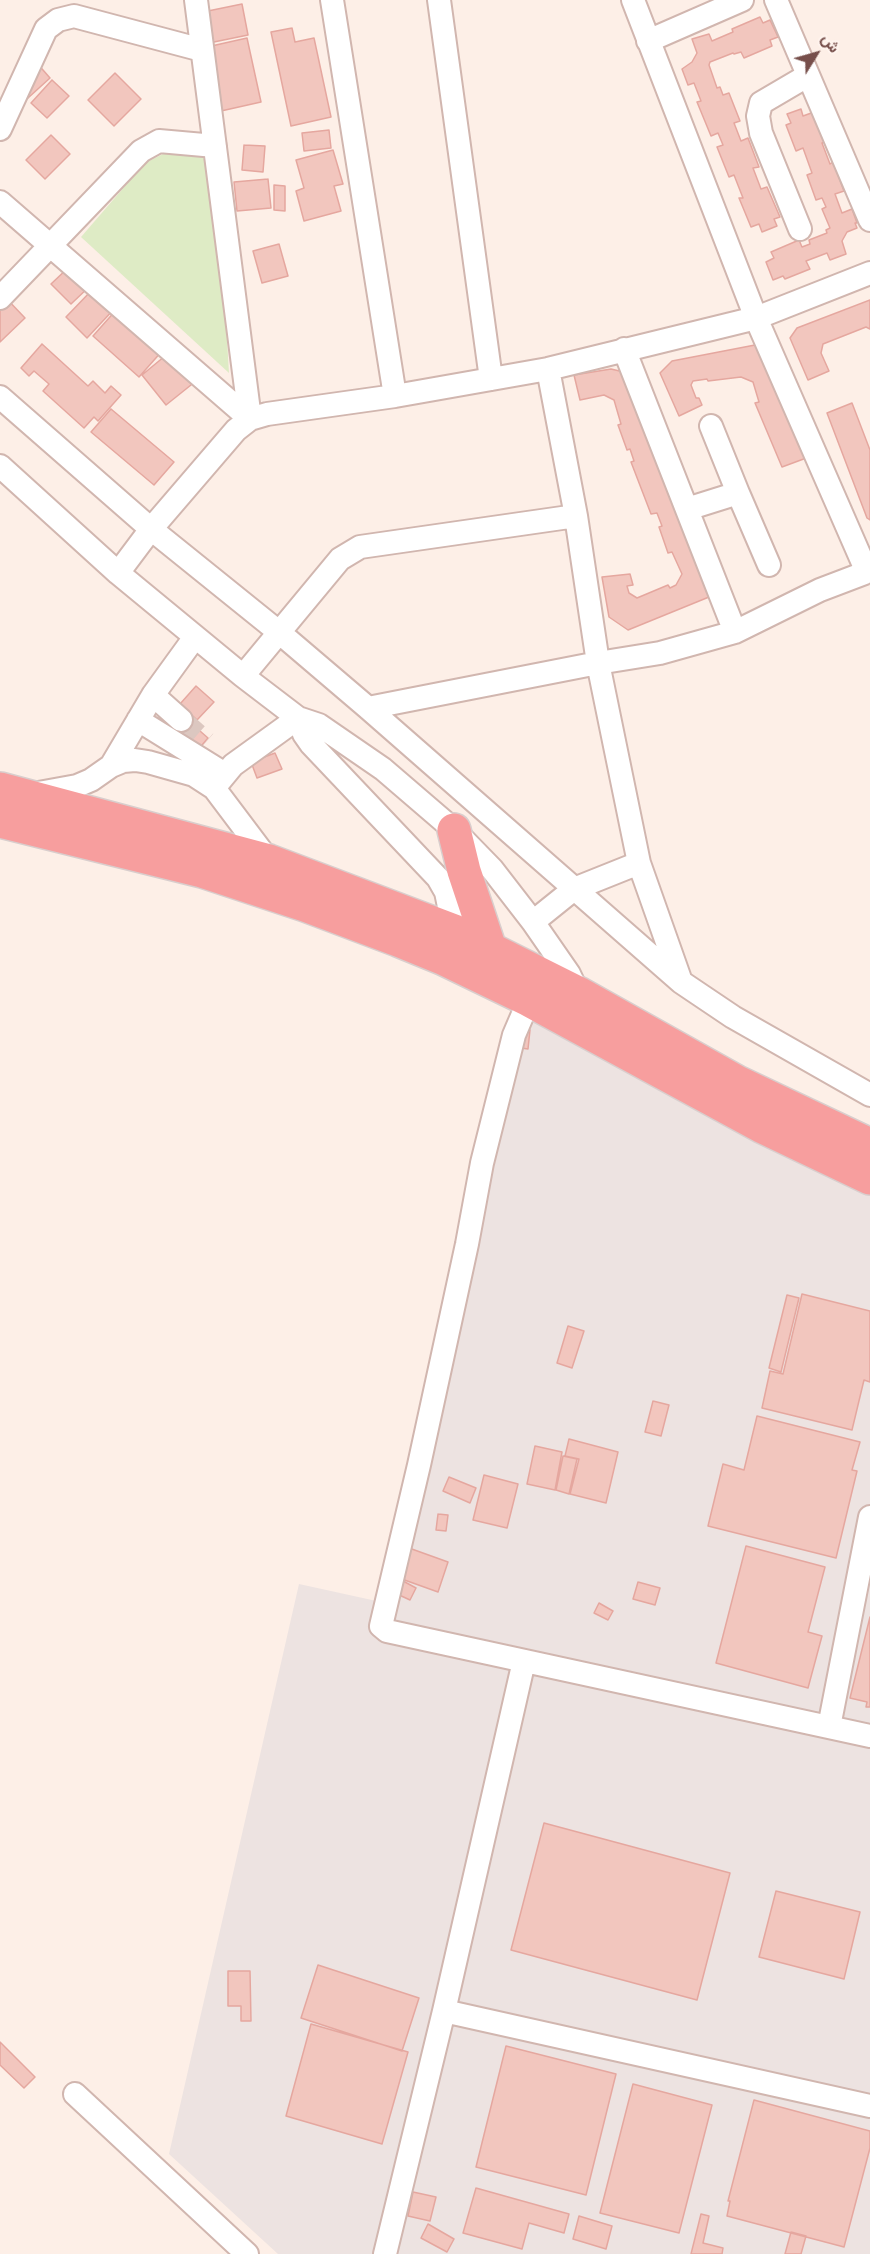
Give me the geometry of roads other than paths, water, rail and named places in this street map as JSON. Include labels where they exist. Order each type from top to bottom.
[{"type":"highway","points":[[12,792],[269,861],[454,931],[578,993],[737,1082],[870,1145]]},
{"type":"highway","points":[[0,820],[202,871],[305,905],[442,958],[529,1000],[761,1126],[870,1178]]},
{"type":"highway","points":[[454,830],[464,871],[490,949]]},
{"type":"street","points":[[196,0],[250,419]]},
{"type":"street","points":[[332,0],[395,396]]},
{"type":"street","points":[[439,0],[491,379]]},
{"type":"street","points":[[368,708],[660,653],[735,632],[820,590],[868,572],[756,318],[633,0]]},
{"type":"street","points":[[648,41],[742,0]]},
{"type":"street","points":[[776,0],[870,220]]},
{"type":"street","points":[[0,129],[46,29],[58,20],[74,16],[202,50]]},
{"type":"street","points":[[800,229],[761,133],[758,116],[761,103],[807,76]]},
{"type":"street","points":[[0,298],[141,151],[159,141],[215,146]]},
{"type":"street","points":[[0,202],[250,419]]},
{"type":"street","points":[[118,573],[151,529],[236,430],[250,419],[267,414],[395,396],[548,369],[756,318],[870,273]]},
{"type":"street","points":[[624,350],[735,632]]},
{"type":"street","points":[[548,369],[576,516],[598,663],[639,863],[681,982]]},
{"type":"street","points":[[0,397],[151,529],[280,633],[368,708],[681,982],[733,1017],[870,1095]]},
{"type":"street","points":[[711,426],[769,565]]},
{"type":"street","points":[[0,466],[118,573],[243,676],[298,718],[319,725],[383,769],[454,830],[492,869],[533,922],[569,974],[578,993]]},
{"type":"street","points":[[687,509],[738,493]]},
{"type":"street","points":[[243,676],[340,559],[360,548],[576,516]]},
{"type":"street","points":[[111,766],[153,695],[195,637]]},
{"type":"street","points":[[153,695],[181,720]]},
{"type":"street","points":[[12,792],[77,786],[91,780],[111,766],[129,760],[148,762],[194,775],[224,776],[298,718]]},
{"type":"street","points":[[298,718],[311,744],[438,878],[446,892],[454,931]]},
{"type":"street","points":[[138,720],[224,776]]},
{"type":"street","points":[[206,742],[269,861]]},
{"type":"street","points":[[533,922],[574,889],[639,863]]},
{"type":"street","points":[[529,1000],[514,1035],[485,1153],[419,1465],[381,1622],[383,1629],[870,1736]]},
{"type":"street","points":[[829,1727],[870,1517]]},
{"type":"street","points":[[385,2254],[444,2011],[524,1661]]},
{"type":"street","points":[[444,2011],[870,2106]]},
{"type":"street","points":[[75,2094],[247,2254]]},
{"type":"tunnel","points":[[181,720],[206,742]]}]
